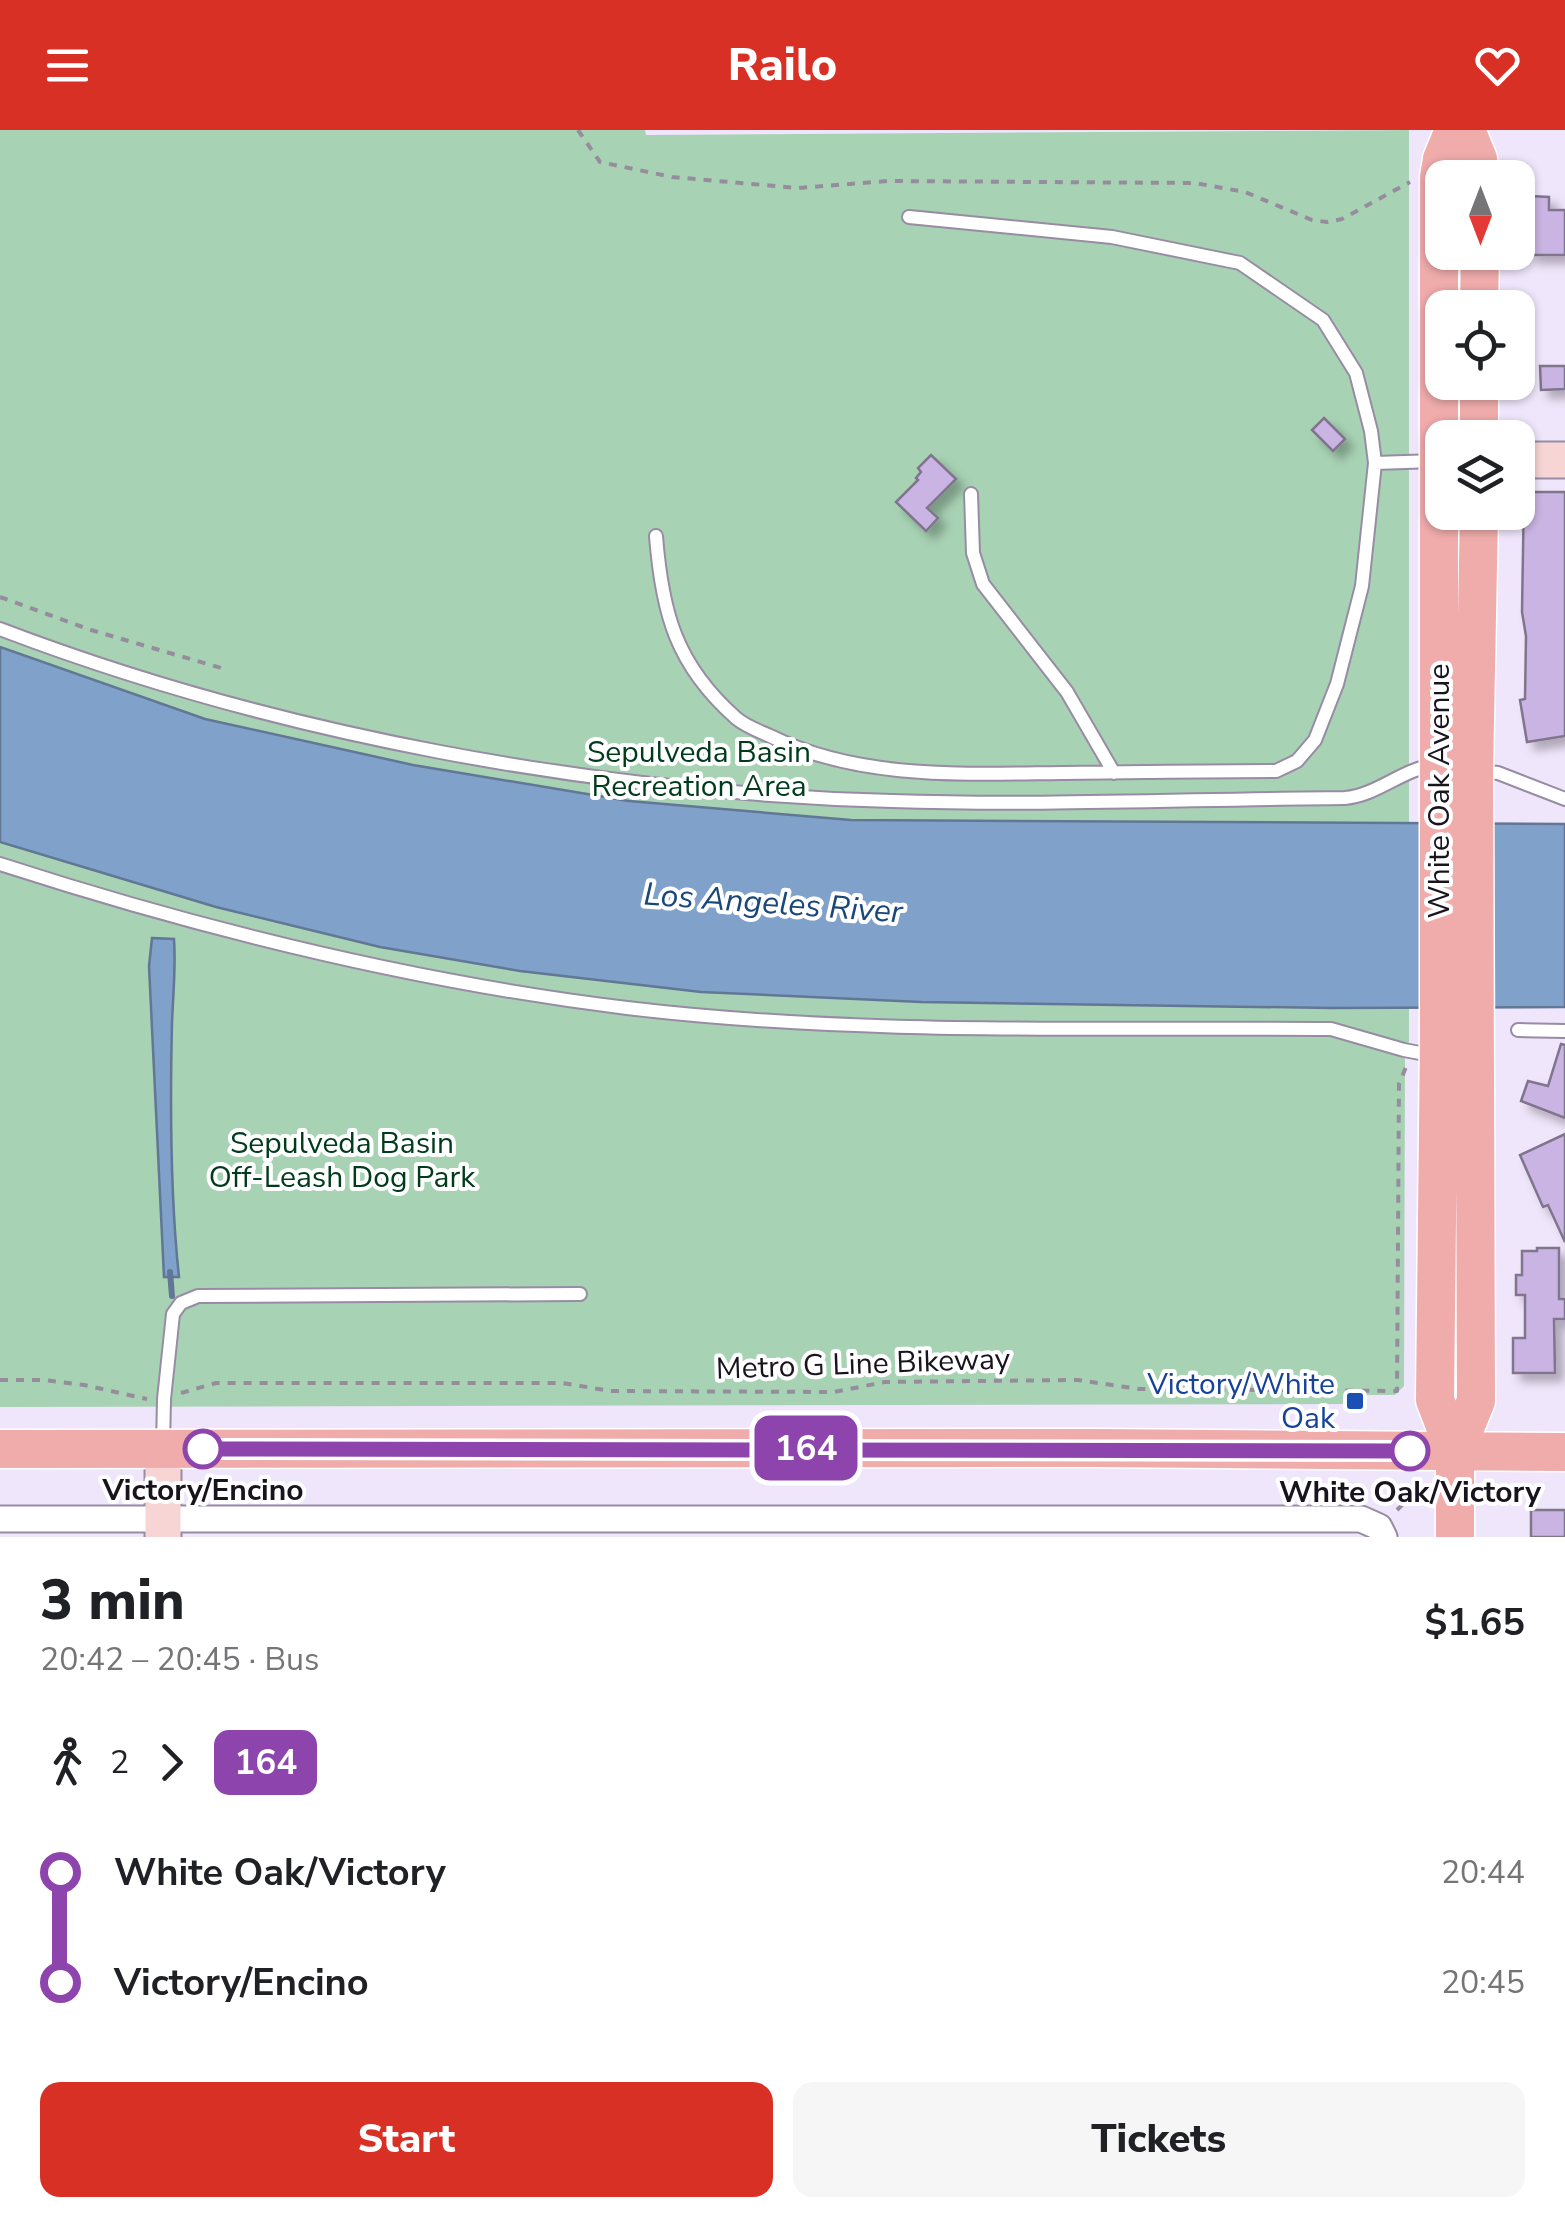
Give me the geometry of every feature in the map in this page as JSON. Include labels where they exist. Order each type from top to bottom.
[{"type":"main road","name":"White Oak Avenue","points":[[1442,160],[1454,130]]},
{"type":"main road","points":[[1466,130],[1478,160]]},
{"type":"main road","name":"White Oak Avenue","points":[[1439,270],[1440,420]]},
{"type":"main road","name":"White Oak Avenue","points":[[1444,530],[1457,779]]},
{"type":"main road","name":"White Oak Avenue","points":[[1455,1537],[1455,1452],[1435,1400],[1442,1049],[1457,779],[1478,530]]},
{"type":"main road","points":[[0,1449],[1095,1448],[1565,1452]]},
{"type":"street","points":[[1535,460],[1565,460]]},
{"type":"street","points":[[163,1449],[163,1528]]},
{"type":"street","points":[[0,1519],[163,1528],[1361,1519],[1382,1532]]},
{"type":"lane","points":[[656,536],[659,581],[668,624],[691,668],[738,720],[799,750],[885,770],[982,774],[1276,771],[1297,761],[1315,740],[1337,684],[1362,586],[1375,462],[1356,373],[1322,320],[1240,262],[1112,237],[909,217]]},
{"type":"lane","points":[[1375,462],[1425,461]]},
{"type":"lane","points":[[971,494],[972,553],[984,584],[1066,692],[1114,772]]},
{"type":"lane","points":[[0,629],[197,693],[340,730],[475,758],[638,782],[893,801],[1345,798],[1368,793],[1416,768],[1457,779],[1498,773],[1565,799]]},
{"type":"lane","points":[[0,864],[258,940],[414,974],[627,1008],[820,1023],[1331,1029],[1404,1050],[1442,1049]]},
{"type":"lane","points":[[1518,1030],[1565,1031]]},
{"type":"lane","points":[[163,1449],[173,1314],[181,1303],[198,1296],[580,1294]]},
{"type":"path","points":[[578,130],[600,162],[672,177],[798,188],[888,181],[1195,183],[1245,192],[1312,220],[1327,222],[1342,219],[1415,179],[1425,179]]},
{"type":"path","points":[[0,597],[91,630],[221,668]]},
{"type":"path","name":"Metro G Line Bikeway","points":[[0,1380],[84,1385],[138,1399],[164,1399],[216,1382],[562,1382],[611,1391],[834,1392],[886,1382],[1078,1380],[1139,1389],[1397,1390],[1399,1084],[1404,1068],[1442,1049]]},
{"type":"green space","name":"Sepulveda Basin Recreation Area","points":[[0,130],[645,130],[646,135],[1409,130],[1409,1041],[1405,1057],[1404,1386],[1395,1395],[1350,1395],[1349,1404],[0,1407]]},
{"type":"water","name":"Los Angeles River","points":[[0,647],[205,719],[413,765],[629,801],[851,820],[1565,824],[1565,1007],[921,1002],[701,992],[520,971],[380,947],[216,907],[0,842]]},
{"type":"water","points":[[152,938],[174,939],[171,1150],[179,1277],[164,1277],[149,966]]},
{"type":"building","points":[[1535,196],[1549,197],[1549,210],[1565,210],[1565,255],[1535,255]]},
{"type":"building","points":[[1540,366],[1565,366],[1565,389],[1541,390]]},
{"type":"building","points":[[1324,418],[1345,439],[1333,451],[1312,430]]},
{"type":"building","points":[[931,455],[956,479],[927,508],[938,518],[926,531],[896,502],[918,480],[918,468]]},
{"type":"building","points":[[1535,492],[1565,492],[1565,736],[1527,742],[1520,700],[1525,699],[1526,636],[1522,612],[1523,530],[1535,530]]},
{"type":"building","points":[[1561,1044],[1565,1045],[1565,1118],[1521,1101],[1528,1081],[1548,1086]]},
{"type":"building","points":[[1565,1134],[1565,1242],[1548,1205],[1543,1207],[1520,1155]]},
{"type":"building","points":[[1559,1248],[1559,1299],[1565,1299],[1565,1319],[1554,1319],[1555,1373],[1513,1373],[1513,1338],[1525,1338],[1525,1295],[1516,1295],[1516,1275],[1522,1275],[1522,1251]]},
{"type":"building","points":[[1531,1510],[1565,1510],[1565,1537],[1531,1537]]},
{"type":"waterway","points":[[170,1272],[172,1296]]},
{"type":"bus line","name":"164","points":[[203,1449],[1410,1451]]},
{"type":"place","name":"Victory/White Oak","points":[[1355,1401]]},
{"type":"place","name":"Victory/Encino","points":[[203,1449]]},
{"type":"place","name":"White Oak/Victory","points":[[1410,1451]]},
{"type":"park label","name":"Sepulveda Basin Off-Leash Dog Park","points":[[342,1160]]}]
